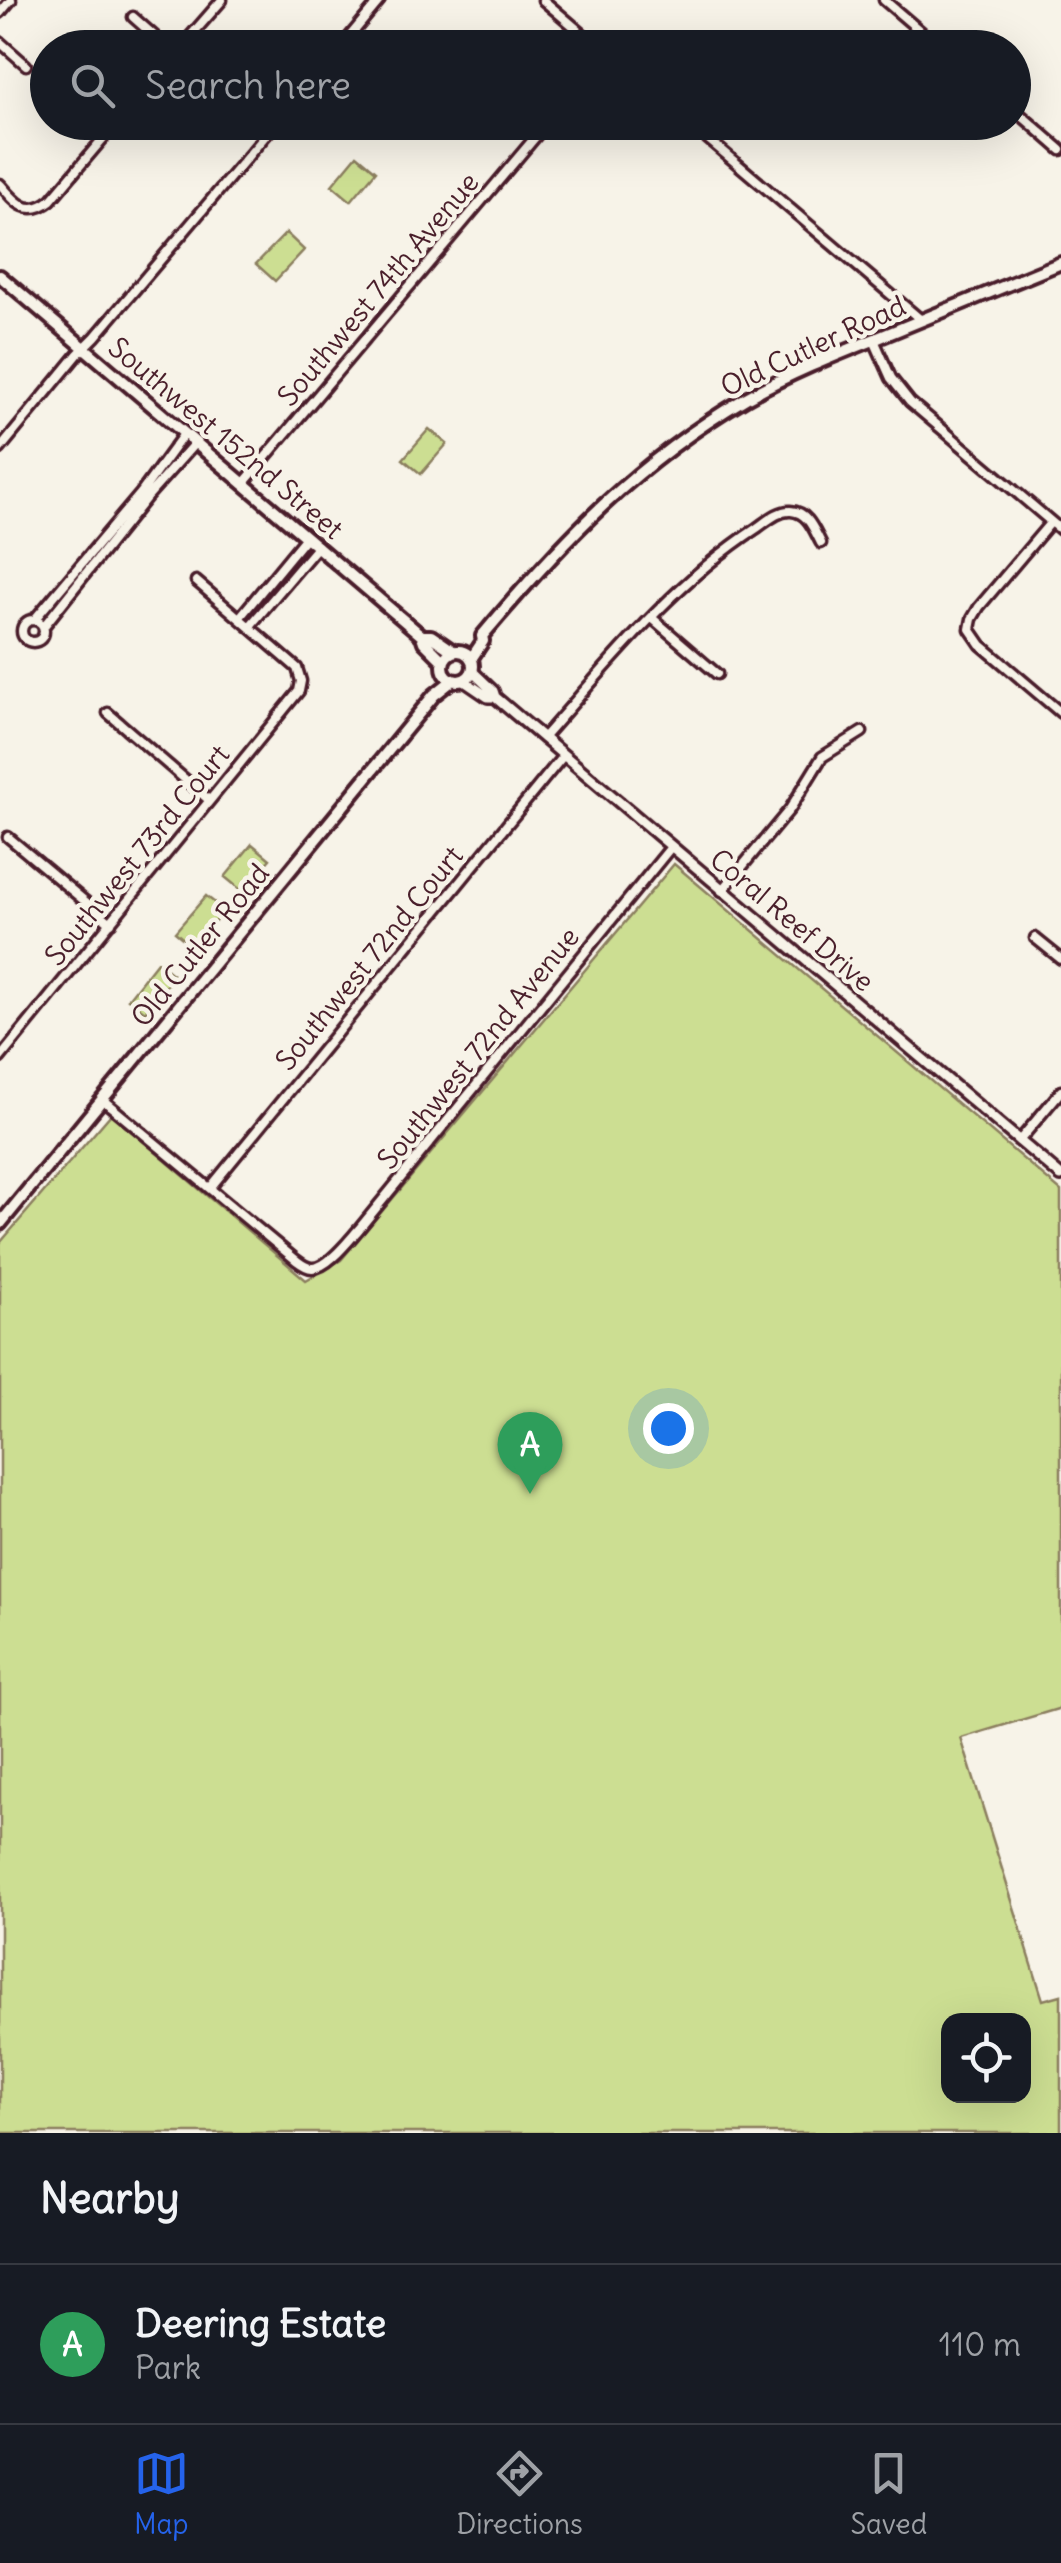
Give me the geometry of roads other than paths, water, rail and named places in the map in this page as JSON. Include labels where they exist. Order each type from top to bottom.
[{"type":"main road","name":"Old Cutler Road","points":[[434,694],[444,666],[456,651],[482,636],[568,538],[658,458],[718,416],[828,358],[1061,263]]},
{"type":"main road","name":"Southwest 152nd Street","points":[[0,276],[422,636],[444,666]]},
{"type":"main road","name":"Southwest 152nd Street","points":[[422,636],[432,636],[456,651]]},
{"type":"main road","name":"Old Cutler Road","points":[[0,1224],[434,694],[465,672],[483,641],[482,636]]},
{"type":"main road","points":[[444,666],[465,672],[466,653],[456,651]]},
{"type":"street","points":[[0,13],[11,0]]},
{"type":"street","points":[[196,30],[222,0]]},
{"type":"street","points":[[355,30],[380,0]]},
{"type":"street","points":[[544,0],[578,30]]},
{"type":"street","points":[[884,0],[919,30]]},
{"type":"street","points":[[133,17],[148,30]]},
{"type":"street","points":[[0,42],[26,64]]},
{"type":"street","points":[[1031,124],[1061,150]]},
{"type":"street","points":[[1,189],[24,206],[36,209],[51,200],[101,140]]},
{"type":"street","points":[[0,449],[262,140]]},
{"type":"street","name":"Southwest 74th Avenue","points":[[243,484],[533,140]]},
{"type":"street","points":[[709,140],[922,320]]},
{"type":"street","points":[[874,340],[891,378],[910,402],[1061,530]]},
{"type":"street","points":[[144,495],[184,434]]},
{"type":"street","points":[[80,573],[23,627],[27,640],[41,640],[44,626],[80,573],[144,495],[195,443]]},
{"type":"street","points":[[544,738],[594,677],[699,571],[753,530],[782,512],[795,511],[806,518],[821,543]]},
{"type":"street","points":[[1051,522],[979,607],[970,629],[997,659],[1061,713]]},
{"type":"street","points":[[240,617],[306,536]]},
{"type":"street","points":[[196,581],[250,626],[318,546]]},
{"type":"street","points":[[652,618],[717,674]]},
{"type":"street","points":[[34,620],[44,626]]},
{"type":"street","name":"Southwest 73rd Court","points":[[0,1058],[298,694],[301,677],[297,668],[250,626]]},
{"type":"street","name":"Coral Reef Drive","points":[[465,672],[488,697],[495,698],[544,738],[1061,1176]]},
{"type":"street","points":[[108,712],[209,800]]},
{"type":"street","points":[[722,891],[792,807],[822,757],[862,732]]},
{"type":"street","name":"Southwest 72nd Court","points":[[210,1188],[563,756]]},
{"type":"street","points":[[8,838],[110,923]]},
{"type":"street","name":"Southwest 72nd Avenue","points":[[210,1188],[296,1260],[312,1268],[327,1262],[347,1243],[671,847]]},
{"type":"street","points":[[1036,938],[1061,959]]},
{"type":"street","points":[[0,1037],[10,1046]]},
{"type":"street","points":[[1019,1141],[1061,1091]]},
{"type":"street","points":[[103,1100],[210,1188]]},
{"type":"place","name":"Deering Estate","points":[[530,1494]]}]
